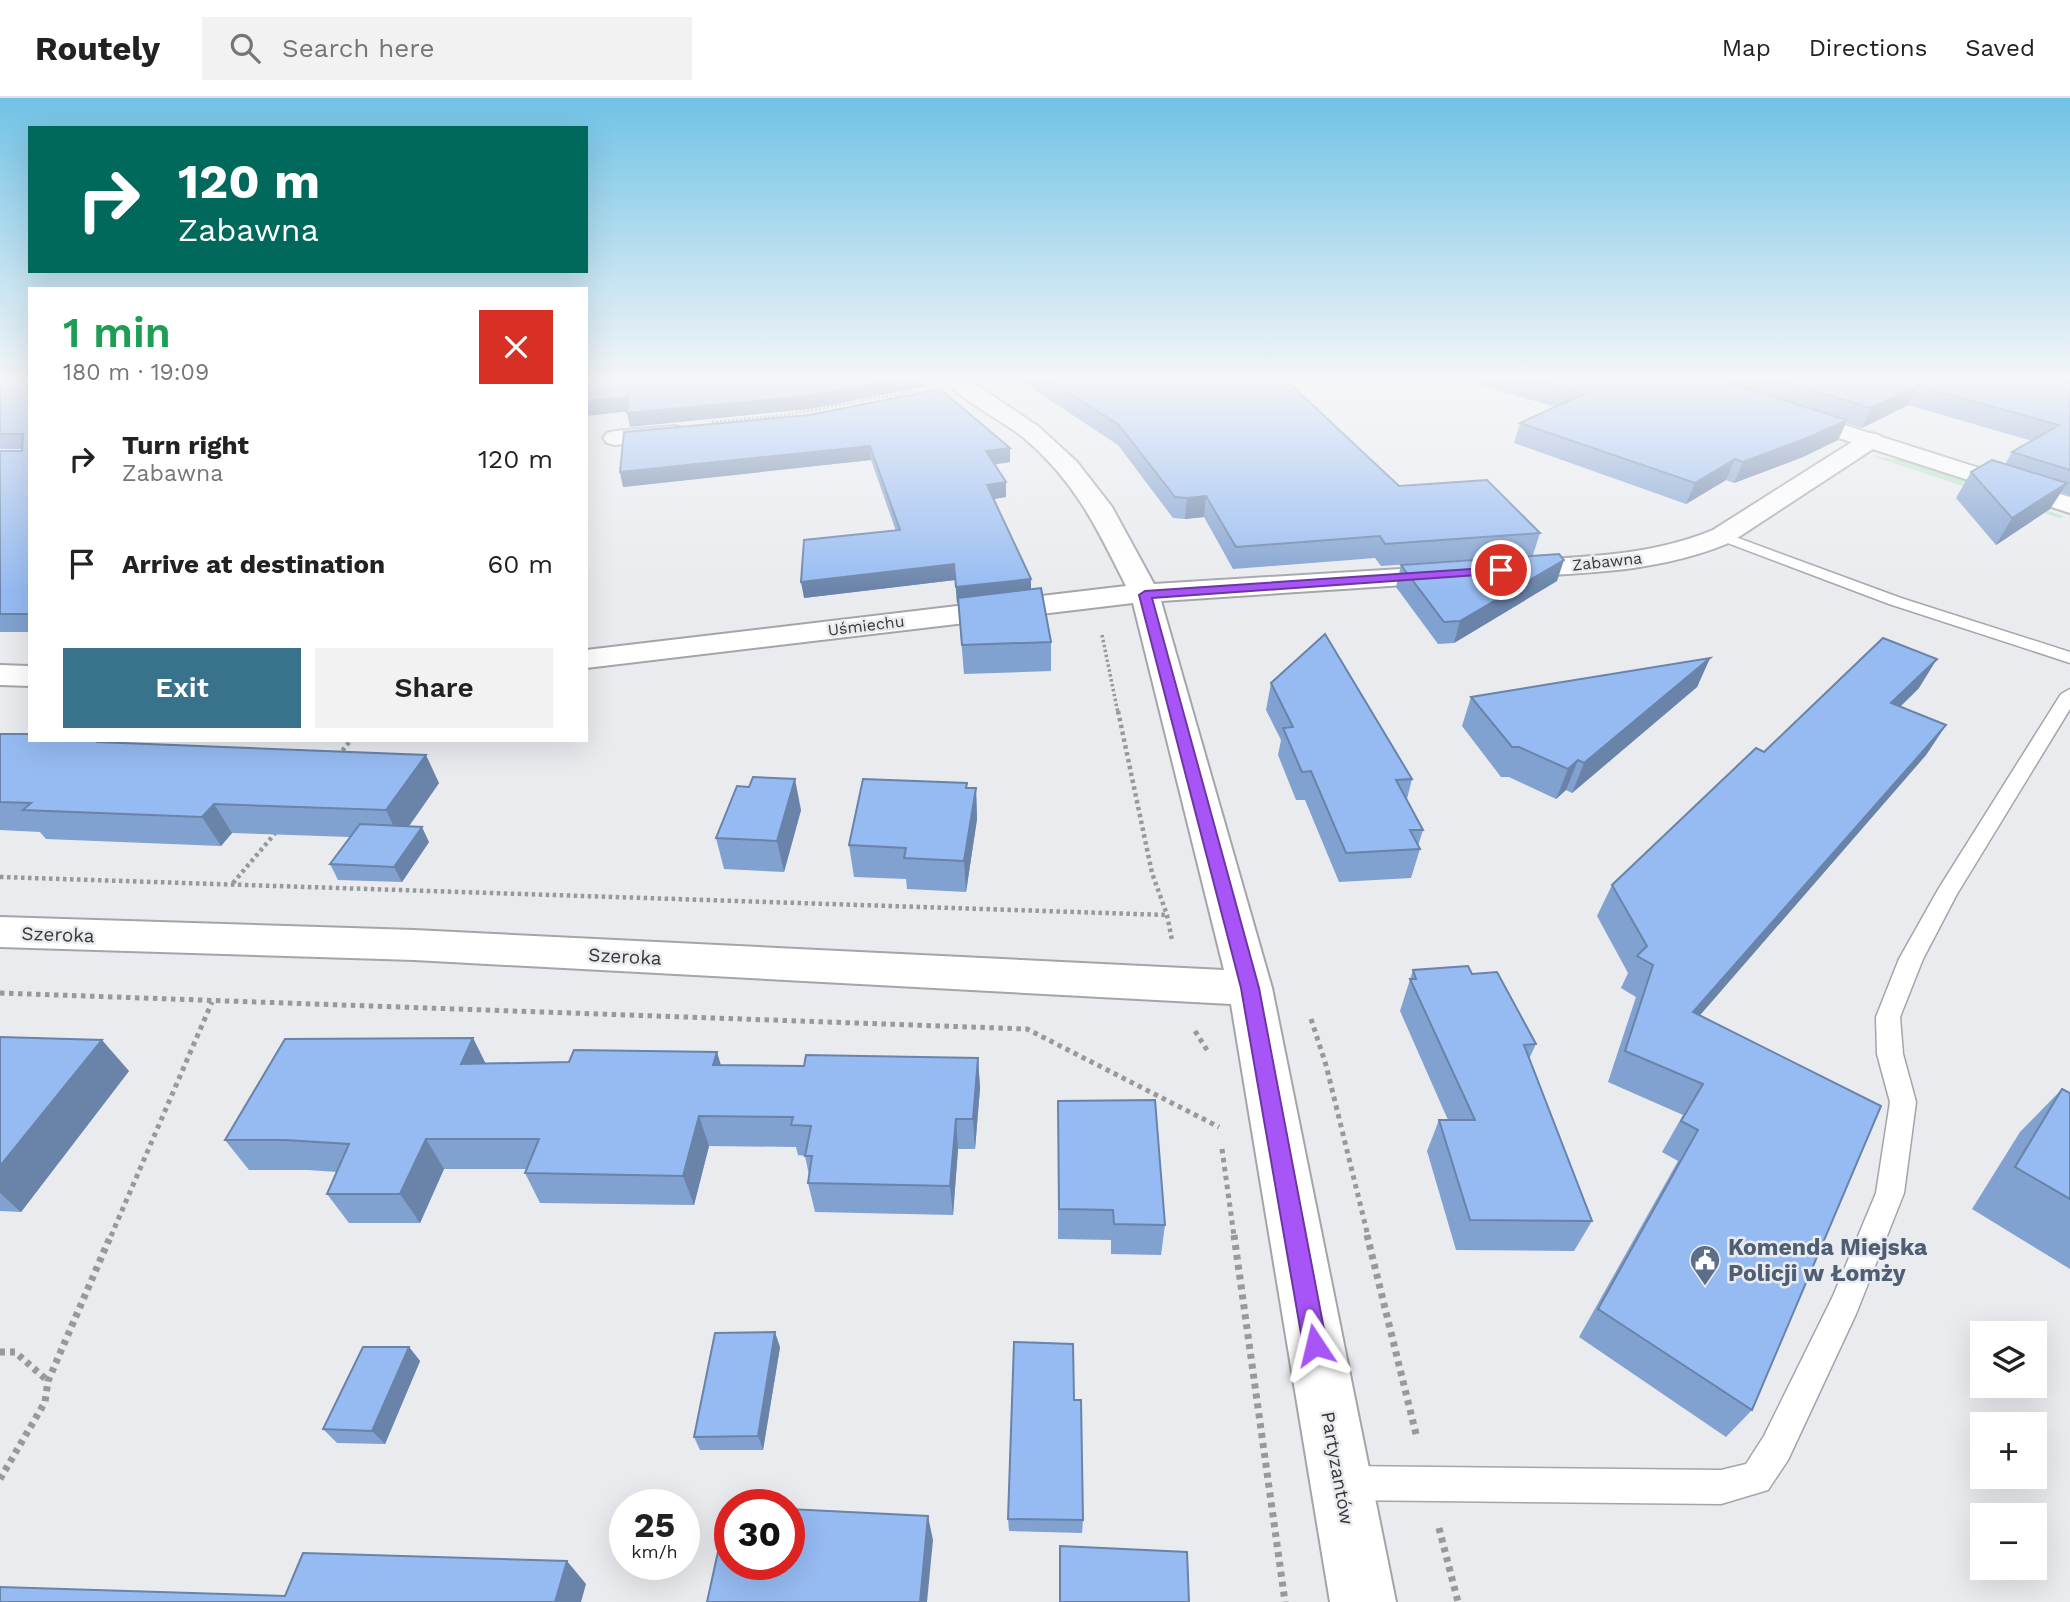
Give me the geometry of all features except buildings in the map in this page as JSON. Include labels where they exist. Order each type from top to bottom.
[{"type":"street","name":"Partyzantów","points":[[1051,451],[1068,467],[1099,507],[1145,595],[1250,988],[1363,1602]]},
{"type":"street","name":"Zabawna","points":[[1145,595],[1480,572],[1635,559],[1686,550],[1722,536],[1854,451]]},
{"type":"street","points":[[1905,451],[2070,505]]},
{"type":"street","name":"Uśmiechu","points":[[588,659],[1094,597],[1145,595]]},
{"type":"street","points":[[0,676],[28,676]]},
{"type":"street","name":"Szeroka","points":[[0,932],[414,945],[1250,988]]},
{"type":"lane","points":[[1722,536],[1895,601],[2070,659]]},
{"type":"lane","points":[[1340,1482],[1721,1487],[1756,1478],[1776,1448],[1845,1304],[1891,1193],[1903,1102],[1891,1054],[1888,1017],[1910,960],[1947,893],[2070,694]]},
{"type":"path","points":[[334,761],[349,742]]},
{"type":"path","points":[[233,884],[283,822]]},
{"type":"path","points":[[0,877],[1167,915]]},
{"type":"path","points":[[0,993],[1027,1029],[1219,1127]]},
{"type":"path","points":[[0,1479],[45,1402],[48,1381],[213,1001]]},
{"type":"path","points":[[0,1352],[15,1352],[48,1381]]},
{"type":"path","points":[[1428,1484],[1458,1602]]},
{"type":"green space","points":[[1872,456],[1910,461],[2063,516],[2060,518]]},
{"type":"place","name":"Komenda Miejska Policji w Łomży","points":[[1705,1287]]},
{"type":"route","points":[[1315,1345],[1250,988],[1145,595],[1501,570]]}]
